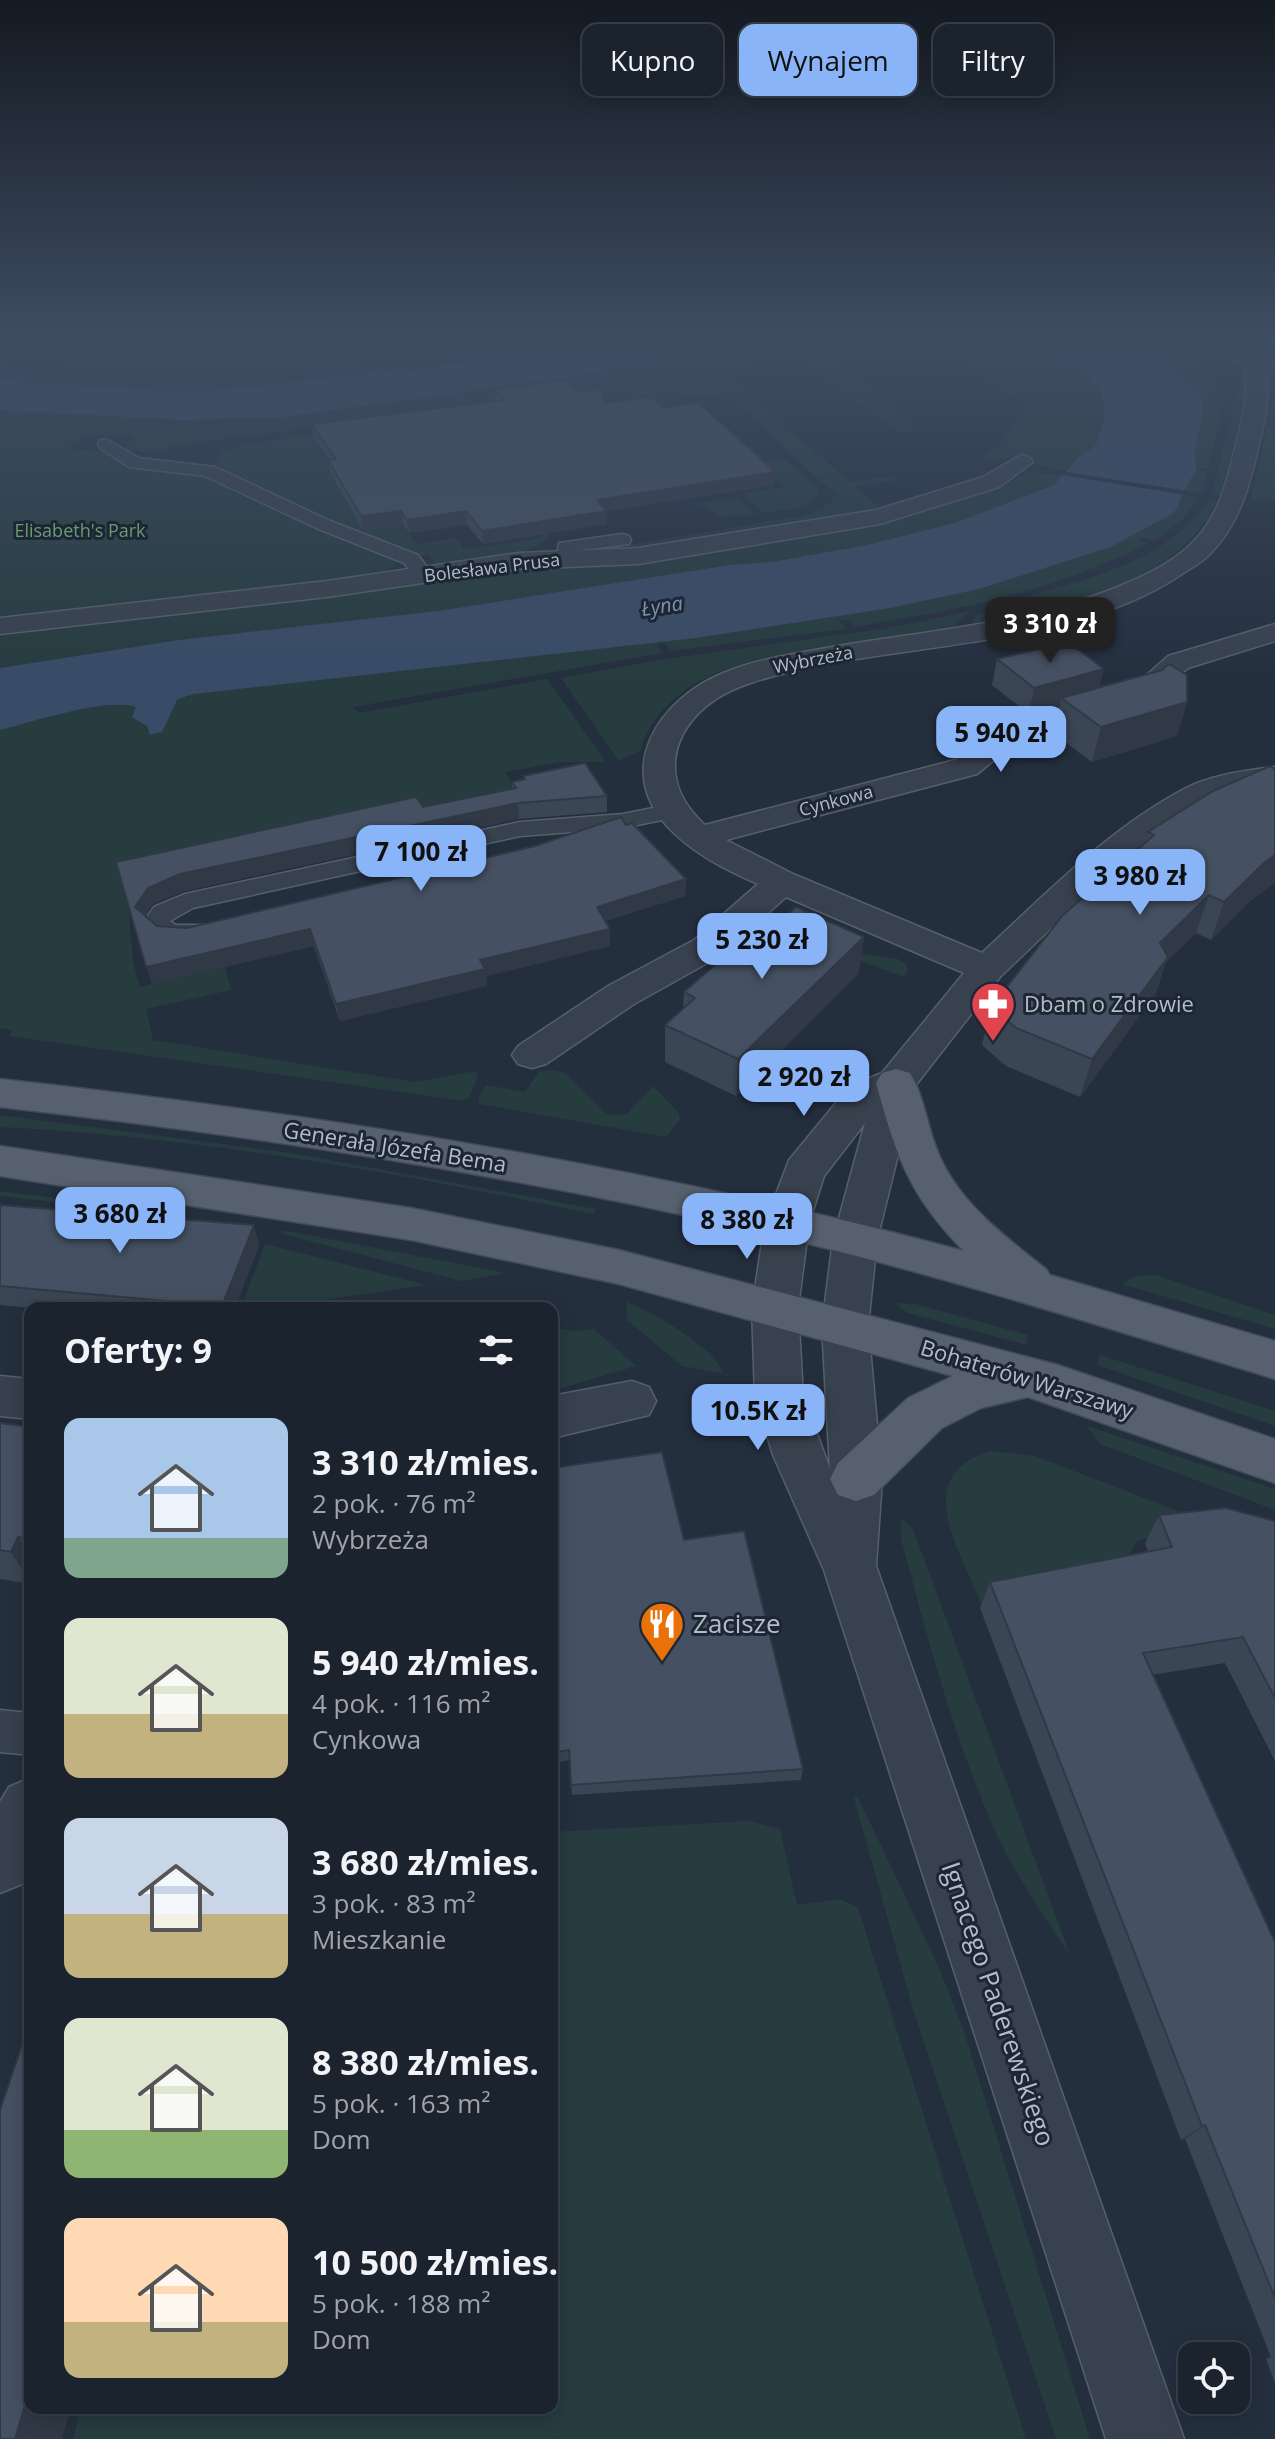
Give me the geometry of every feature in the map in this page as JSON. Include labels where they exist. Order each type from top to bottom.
[{"type":"main road","points":[[896,1083],[918,1154],[940,1195],[960,1220],[997,1256],[1041,1290]]},
{"type":"main road","name":"Generała Józefa Bema","points":[[0,1093],[195,1115],[388,1144],[787,1223],[855,1240]]},
{"type":"main road","points":[[0,1161],[411,1224],[619,1267],[775,1308]]},
{"type":"main road","points":[[855,1240],[1041,1290],[1275,1360]]},
{"type":"main road","name":"Bohaterów Warszawy","points":[[775,1308],[1031,1377],[1275,1461]]},
{"type":"main road","points":[[856,1479],[925,1413],[971,1390],[1031,1377]]},
{"type":"street","name":"Wybrzeża","points":[[987,969],[782,882],[699,837],[673,811],[662,791],[657,771],[665,735],[686,707],[714,687],[749,673],[808,659],[1062,615],[1135,590],[1182,563],[1213,537],[1228,518],[1245,453]]},
{"type":"street","name":"Bolesława Prusa","points":[[0,626],[423,575],[519,561],[566,546],[638,556],[880,517],[991,482],[1021,462]]},
{"type":"street","name":"Cynkowa","points":[[699,837],[966,767],[1008,733],[1141,695],[1178,662],[1275,632]]},
{"type":"street","points":[[845,1326],[855,1240],[896,1083],[987,969],[1108,855],[1199,794],[1246,780],[1275,777]]},
{"type":"street","points":[[532,1055],[621,995],[707,948],[782,882]]},
{"type":"street","points":[[787,1223],[804,1171],[832,1135],[864,1096],[896,1083]]},
{"type":"street","name":"Ignacego Paderewskiego","points":[[787,1223],[775,1308],[779,1396],[798,1455],[851,1570],[1145,2439]]},
{"type":"street","name":"Ignacego Paderewskiego","points":[[845,1326],[856,1479],[851,1570]]},
{"type":"street","points":[[0,1396],[24,1398]]},
{"type":"street","points":[[558,1416],[632,1401]]},
{"type":"street","points":[[0,1862],[24,1819]]},
{"type":"lane","points":[[116,453],[135,463],[209,471],[322,524],[411,559],[423,575]]},
{"type":"lane","points":[[566,546],[622,540]]},
{"type":"lane","points":[[222,927],[191,934],[171,934],[156,923],[163,912],[216,896],[520,829],[623,821],[673,811]]},
{"type":"lane","points":[[526,855],[623,821]]},
{"type":"lane","points":[[0,1731],[24,1733]]},
{"type":"green space","name":"Elisabeth's Park","points":[[0,453],[107,453],[129,465],[202,473],[306,524],[392,558],[397,566],[370,577],[0,620]]},
{"type":"green space","points":[[323,453],[334,472],[403,524],[416,544],[455,538],[464,549],[541,538],[552,531],[533,548],[518,553],[437,566],[428,555],[422,556],[328,520],[270,492],[265,493],[214,465],[220,454]]},
{"type":"green space","points":[[791,453],[816,453],[850,482],[893,476],[899,480],[856,487],[877,505],[876,510],[633,549],[601,549],[808,515],[830,504],[835,494]]},
{"type":"green space","points":[[986,453],[1097,453],[1096,458],[1006,527],[457,612],[178,640],[0,668],[0,633],[98,624],[124,618],[515,569],[640,562],[886,523],[995,489],[1029,472],[1061,475],[1064,471],[1035,464],[1037,459],[1022,456],[987,460],[984,457]]},
{"type":"green space","points":[[1112,453],[1212,453],[1208,468],[1196,469],[1208,471],[1201,493],[1184,491],[1183,495],[1198,497],[1194,504],[1178,522],[1153,541],[1141,537],[1138,540],[1148,543],[1078,574],[1005,597],[855,627],[846,619],[839,621],[847,629],[670,651],[665,643],[657,644],[662,653],[353,707],[359,713],[547,679],[606,762],[560,762],[505,772],[512,784],[568,774],[128,902],[133,962],[140,987],[225,967],[231,990],[146,1009],[153,1040],[415,1082],[476,1071],[478,1076],[469,1097],[463,1101],[9,1036],[12,1030],[0,1028],[0,730],[89,708],[123,705],[136,707],[136,710],[175,702],[193,694],[1119,526]]},
{"type":"green space","points":[[1223,453],[1231,453],[1220,496],[1212,495]]},
{"type":"green space","points":[[1261,453],[1275,453],[1275,501],[1251,500]]},
{"type":"green space","points":[[785,459],[818,490],[819,495],[804,507],[764,513],[746,498],[745,493],[785,487],[760,463]]},
{"type":"green space","points":[[737,498],[756,515],[723,517],[696,504]]},
{"type":"green space","points":[[1209,500],[1218,501],[1198,530],[1173,554],[1144,573],[1078,601],[975,623],[972,620],[998,605],[1114,569],[1158,548],[1195,518]]},
{"type":"green space","points":[[971,611],[956,626],[782,655],[722,671],[695,684],[672,701],[653,723],[640,751],[619,761],[561,678],[658,660],[888,628]]},
{"type":"green space","points":[[830,949],[898,959],[906,964],[908,971],[903,977]]},
{"type":"green space","points":[[551,1070],[565,1073],[607,1114],[626,1115],[653,1086],[678,1112],[680,1120],[666,1137],[480,1104],[478,1099],[486,1085],[525,1092],[539,1072]]},
{"type":"green space","points":[[0,1115],[297,1154],[596,1209],[593,1214],[372,1171],[224,1148],[0,1127]]},
{"type":"green space","points":[[0,1191],[130,1207],[170,1215],[0,1196]]},
{"type":"green space","points":[[288,1231],[506,1273],[461,1281],[276,1232]]},
{"type":"green space","points":[[265,1244],[426,1285],[311,1302],[243,1302]]},
{"type":"green space","points":[[1156,1275],[1275,1315],[1275,1329],[1122,1284],[1136,1276]]},
{"type":"green space","points":[[627,1302],[667,1322],[695,1341],[717,1362],[723,1373],[682,1366],[627,1320]]},
{"type":"green space","points":[[894,1303],[915,1304],[1028,1335],[1026,1345],[908,1313]]},
{"type":"green space","points":[[558,1328],[574,1331],[594,1329],[636,1366],[558,1389]]},
{"type":"green space","points":[[1100,1355],[1275,1411],[1275,1426],[1097,1365]]},
{"type":"green space","points":[[1087,1426],[1275,1489],[1275,1510],[1100,1444]]},
{"type":"green space","points":[[990,1451],[1035,1456],[1220,1527],[1138,1540],[1114,1578],[981,1604],[954,1540],[946,1497],[951,1479],[965,1463]]},
{"type":"green space","points":[[901,1518],[913,1529],[1070,1955],[1029,1894],[979,1794],[931,1649],[901,1538]]},
{"type":"green space","points":[[858,1797],[939,1968],[964,2031],[1090,2439],[1056,2439],[913,2009],[854,1798]]},
{"type":"green space","points":[[749,1821],[780,1829],[797,1905],[840,1899],[858,1908],[1026,2439],[73,2439],[79,2414],[558,2414],[558,1832]]},
{"type":"water","name":"Łyna","points":[[1085,453],[1195,453],[1196,469],[1179,506],[1172,514],[1110,547],[979,589],[890,608],[696,638],[193,694],[177,700],[162,732],[150,735],[147,726],[132,717],[136,707],[123,705],[69,712],[0,730],[0,668],[178,640],[438,611],[867,545],[955,523],[1054,485]]},
{"type":"pier","points":[[1060,471],[1188,491],[1186,495],[1056,474]]},
{"type":"building","points":[[332,453],[754,453],[775,472],[597,500],[607,511],[482,531],[466,511],[407,520],[401,511],[361,516],[328,460],[336,459]]},
{"type":"building","points":[[1068,642],[1104,669],[1034,688],[997,659]]},
{"type":"building","points":[[1169,664],[1187,675],[1187,702],[1101,727],[1061,698],[1162,670]]},
{"type":"building","points":[[585,763],[607,796],[518,803],[180,874],[148,888],[135,907],[157,926],[187,928],[535,846],[621,817],[626,825],[632,823],[686,879],[597,907],[610,929],[480,960],[485,969],[336,1004],[310,929],[146,967],[116,862],[416,797],[423,807],[516,788],[512,782],[525,779],[523,776]]},
{"type":"building","points":[[1270,766],[1275,769],[1275,855],[1224,902],[1209,895],[1160,943],[1168,957],[1092,1059],[1016,1028],[991,1007],[1063,915],[1154,835],[1148,832],[1213,791]]},
{"type":"building","points":[[796,907],[864,937],[738,1059],[665,1025],[695,998],[684,992],[760,926],[770,930]]},
{"type":"building","points":[[0,1205],[254,1225],[224,1302],[178,1302],[0,1286]]},
{"type":"building","points":[[0,1423],[24,1426],[24,1538],[18,1537],[11,1552],[0,1550]]},
{"type":"building","name":"Zacisze","points":[[662,1452],[684,1540],[744,1531],[803,1769],[571,1785],[569,1750],[558,1752],[558,1467]]},
{"type":"building","points":[[1226,1508],[1275,1521],[1275,1698],[1243,1637],[1143,1653],[1275,1942],[1275,2298],[1205,2125],[1202,2126],[990,1582],[1172,1547],[1159,1515]]},
{"type":"building","points":[[24,2039],[24,2408],[15,2439],[0,2439],[0,2110]]},
{"type":"place","name":"Dbam o Zdrowie","points":[[993,1043]]},
{"type":"place","name":"Zacisze","points":[[662,1663]]}]
